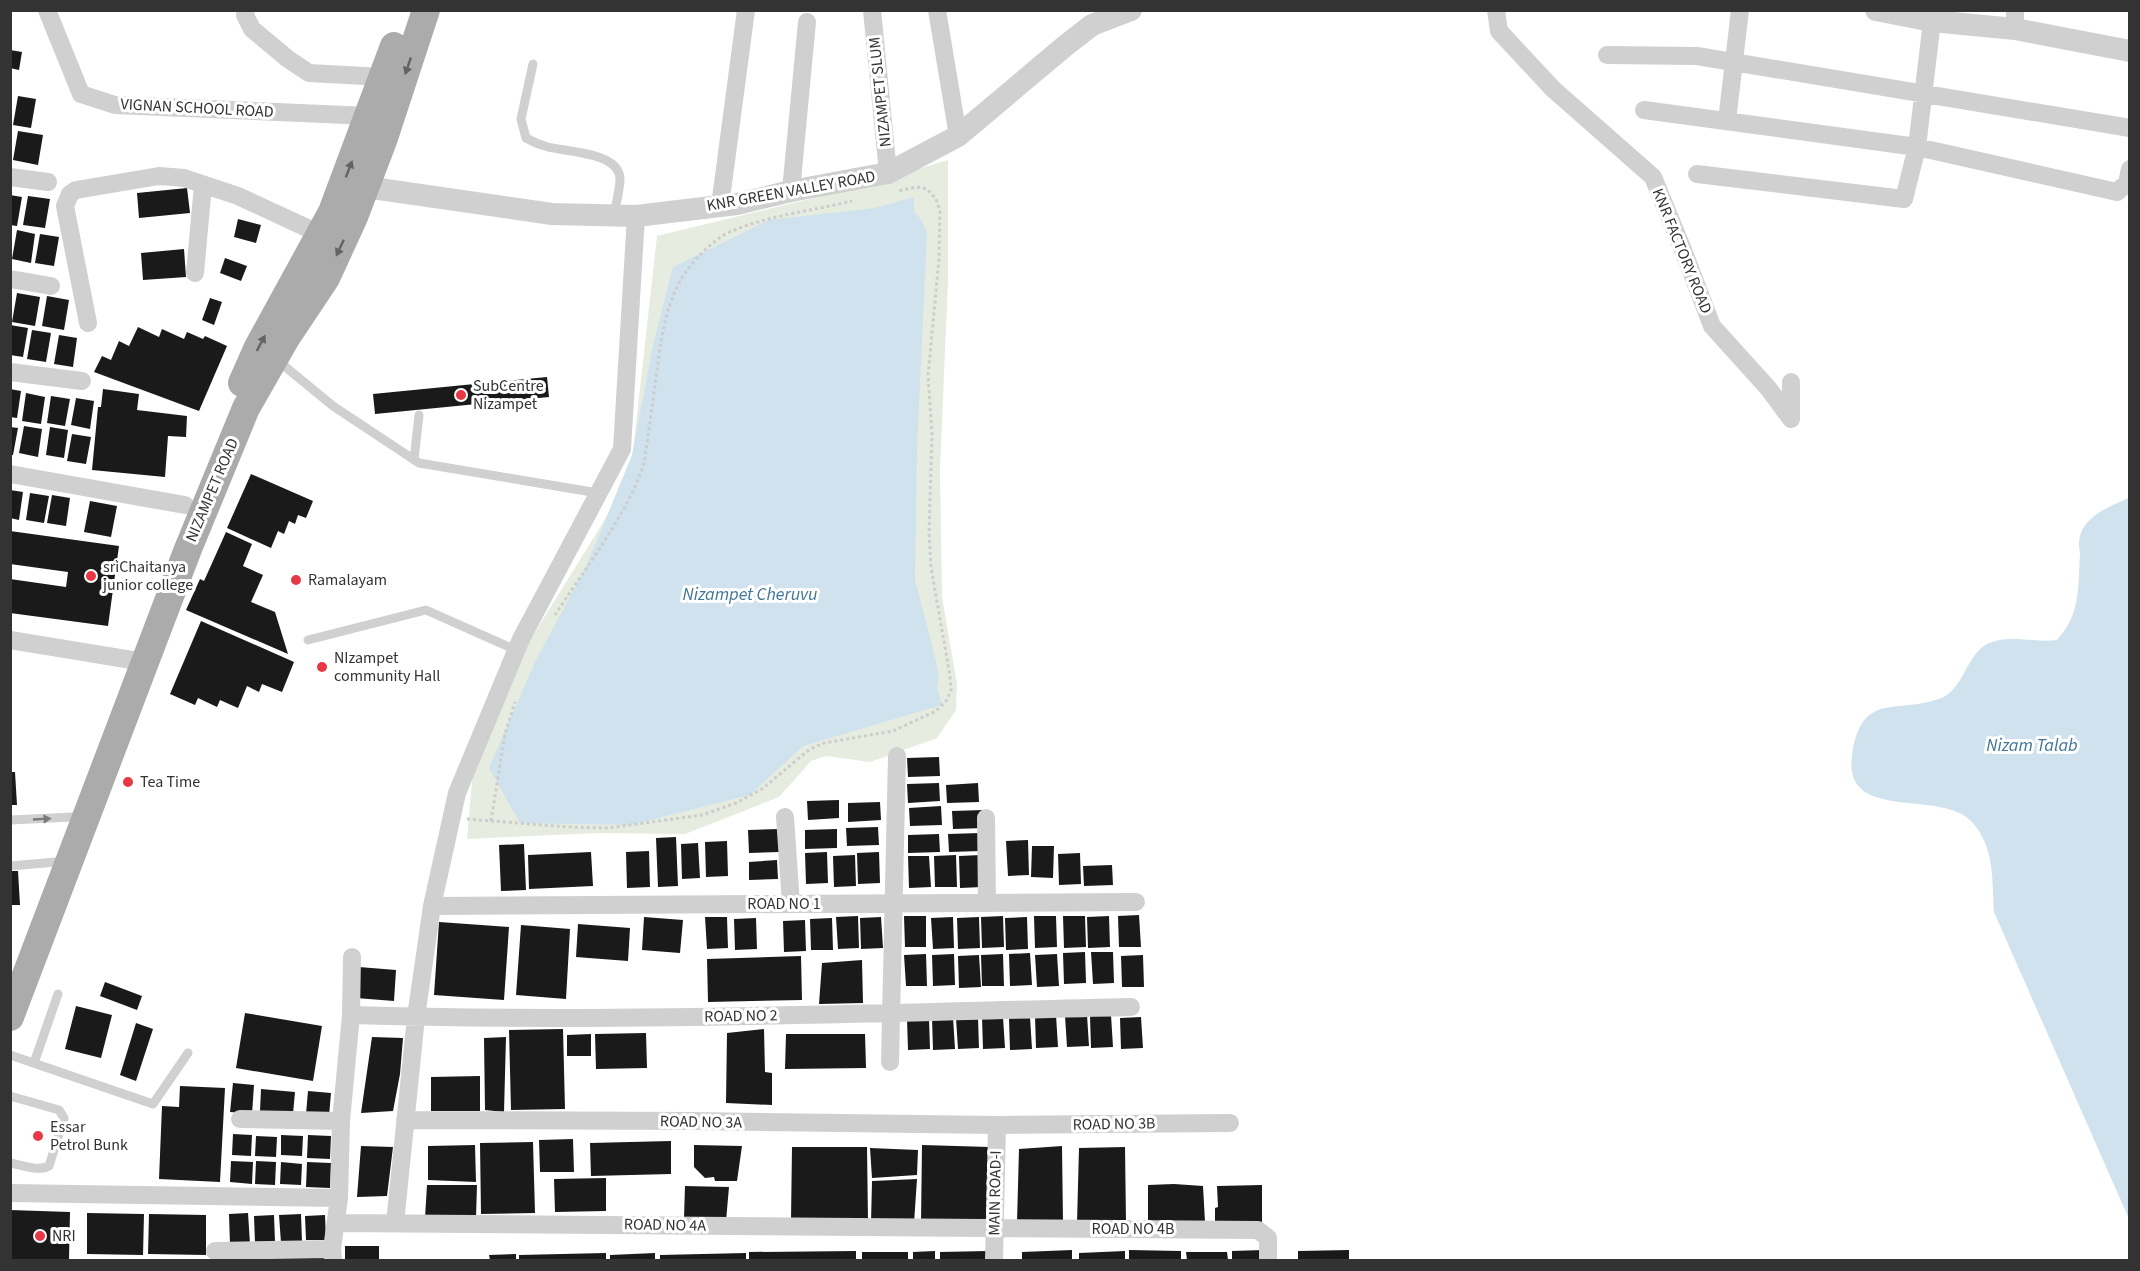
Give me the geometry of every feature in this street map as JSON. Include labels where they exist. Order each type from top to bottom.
[{"type":"main road","name":"NIZAMPET ROAD","points":[[10,983],[246,408],[275,358],[302,291],[320,234],[332,212],[369,116],[406,10]]},
{"type":"main road","name":"NIZAMPET ROAD","points":[[10,1017],[64,853],[73,817],[132,660],[185,505],[258,346],[302,291],[326,278],[354,217],[426,10]]},
{"type":"street","name":"VIGNAN SCHOOL ROAD","points":[[47,10],[81,94],[115,105],[369,116]]},
{"type":"street","points":[[246,10],[245,15],[252,29],[288,60],[309,73],[383,77]]},
{"type":"street","points":[[720,206],[746,10]]},
{"type":"street","name":"NIZAMPET SLUM","points":[[872,10],[888,183]]},
{"type":"street","points":[[937,10],[958,136]]},
{"type":"street","name":"KNR GREEN VALLEY ROAD","points":[[365,187],[552,214],[625,215],[737,204],[791,191],[888,183],[958,136],[1092,26],[1131,10]]},
{"type":"street","name":"KNR FACTORY ROAD","points":[[1496,10],[1499,31],[1553,89],[1653,177],[1712,326],[1768,388],[1791,419],[1791,382]]},
{"type":"street","points":[[1727,121],[1740,10]]},
{"type":"street","points":[[1876,10],[1932,21],[2015,20],[2130,51]]},
{"type":"street","points":[[1697,174],[1904,198],[1917,147],[1932,21]]},
{"type":"street","points":[[791,191],[807,22]]},
{"type":"street","points":[[1607,55],[1697,56],[1734,61],[2130,128]]},
{"type":"street","points":[[1644,110],[1917,147],[2117,192],[2127,183],[2130,169]]},
{"type":"street","points":[[88,322],[65,206],[70,194],[76,190],[159,176],[184,178],[238,196],[320,234]]},
{"type":"street","points":[[10,177],[48,182]]},
{"type":"street","points":[[195,273],[203,185]]},
{"type":"street","points":[[395,1223],[416,1017],[432,906],[457,793],[516,650],[622,449],[625,215]]},
{"type":"street","points":[[10,279],[51,285]]},
{"type":"street","points":[[10,372],[82,381]]},
{"type":"street","points":[[10,474],[185,505]]},
{"type":"street","points":[[10,640],[132,660]]},
{"type":"street","points":[[890,1062],[897,756]]},
{"type":"street","points":[[785,817],[791,904]]},
{"type":"street","points":[[986,818],[987,903]]},
{"type":"street","name":"ROAD NO 1","points":[[432,906],[1136,902]]},
{"type":"street","points":[[215,1251],[333,1255],[339,1198],[341,1121],[351,1015],[352,957]]},
{"type":"street","name":"ROAD NO 2","points":[[351,1015],[690,1017],[1131,1007]]},
{"type":"street","points":[[240,1119],[341,1121]]},
{"type":"street","name":"ROAD NO 3A","points":[[405,1120],[997,1125]]},
{"type":"street","name":"ROAD NO 3B","points":[[997,1125],[1230,1123]]},
{"type":"street","name":"MAIN ROAD-I","points":[[994,1260],[997,1125]]},
{"type":"street","points":[[10,1193],[339,1198]]},
{"type":"street","name":"ROAD NO 4A","points":[[336,1223],[994,1229]]},
{"type":"street","name":"ROAD NO 4B","points":[[994,1229],[1258,1230],[1268,1238],[1268,1260]]},
{"type":"lane","points":[[533,64],[521,118],[526,138],[548,147],[603,158],[612,163],[620,176],[625,215]]},
{"type":"lane","points":[[275,358],[333,406],[419,463],[592,492]]},
{"type":"lane","points":[[414,460],[419,415]]},
{"type":"lane","points":[[308,640],[426,610],[516,650]]},
{"type":"lane","points":[[10,820],[73,817]]},
{"type":"lane","points":[[10,866],[64,853]]},
{"type":"lane","points":[[34,1063],[58,994]]},
{"type":"lane","points":[[10,1055],[153,1104],[188,1053]]},
{"type":"lane","points":[[10,1096],[58,1110],[64,1118],[49,1166],[39,1169],[10,1163]]},
{"type":"path","points":[[451,818],[608,828],[702,814],[736,802],[762,789],[810,749],[824,743],[893,731],[936,711],[946,701],[951,691],[950,676],[931,567],[929,532],[932,433],[928,376],[939,259],[940,211],[936,199],[927,189],[888,183]]},
{"type":"path","points":[[551,622],[615,523],[639,478],[644,464],[664,320],[672,295],[684,274],[714,242],[729,232],[763,221],[856,201]]},
{"type":"path","points":[[491,821],[506,734],[519,692]]},
{"type":"shaded area","name":"Nizampet Cheruvu","points":[[948,160],[948,280],[940,469],[942,597],[957,684],[956,710],[937,738],[870,762],[826,756],[811,761],[779,797],[685,834],[598,833],[467,839],[473,771],[524,650],[612,508],[632,460],[657,236],[855,188]]},
{"type":"water","name":"Nizampet Cheruvu","points":[[914,197],[914,212],[921,219],[927,232],[917,450],[915,580],[934,653],[939,678],[937,686],[942,705],[803,746],[750,795],[631,825],[520,823],[489,768],[535,662],[586,567],[632,455],[653,345],[673,267],[769,220],[875,208]]},
{"type":"water","name":"Nizam Talab","points":[[2129,498],[2129,1219],[1994,912],[1991,865],[1985,842],[1972,822],[1958,812],[1878,798],[1863,790],[1853,777],[1852,756],[1863,722],[1872,713],[1895,706],[1923,703],[1947,695],[1960,680],[1975,655],[1989,643],[2006,639],[2057,640],[2070,620],[2077,600],[2081,532],[2093,517]]},
{"type":"building","points":[[10,50],[22,52],[19,70],[10,68]]},
{"type":"building","points":[[18,96],[36,99],[31,128],[13,125]]},
{"type":"building","points":[[18,131],[43,135],[38,165],[13,160]]},
{"type":"building","points":[[187,188],[190,213],[139,218],[137,193]]},
{"type":"building","points":[[10,195],[22,197],[17,226],[10,225]]},
{"type":"building","points":[[28,196],[50,199],[45,228],[23,225]]},
{"type":"building","points":[[238,219],[261,225],[256,243],[234,237]]},
{"type":"building","points":[[17,230],[35,234],[31,263],[12,259]]},
{"type":"building","points":[[40,234],[59,237],[54,266],[35,263]]},
{"type":"building","points":[[184,249],[186,277],[143,280],[141,253]]},
{"type":"building","points":[[225,258],[247,266],[241,281],[220,273]]},
{"type":"building","points":[[17,293],[40,297],[35,326],[12,322]]},
{"type":"building","points":[[47,296],[69,300],[64,330],[42,326]]},
{"type":"building","points":[[210,298],[222,302],[214,325],[202,320]]},
{"type":"building","points":[[10,325],[28,328],[23,357],[10,355]]},
{"type":"building","points":[[138,327],[159,337],[162,329],[184,339],[187,332],[203,339],[205,336],[227,346],[199,411],[94,372],[102,356],[111,360],[119,341],[129,346]]},
{"type":"building","points":[[32,330],[51,333],[46,362],[27,359]]},
{"type":"building","points":[[59,335],[77,338],[73,367],[54,364]]},
{"type":"building","name":"SubCentre Nizampet","points":[[547,377],[549,397],[375,414],[373,394]]},
{"type":"building","points":[[10,389],[21,391],[17,418],[10,417]]},
{"type":"building","points":[[103,389],[139,394],[137,410],[187,416],[186,437],[168,436],[165,477],[92,470],[98,407],[101,407]]},
{"type":"building","points":[[26,393],[45,397],[41,424],[22,421]]},
{"type":"building","points":[[51,396],[70,399],[65,426],[47,423]]},
{"type":"building","points":[[76,398],[94,401],[90,429],[71,425]]},
{"type":"building","points":[[24,426],[42,429],[38,457],[19,453]]},
{"type":"building","points":[[10,427],[18,428],[13,455],[10,455]]},
{"type":"building","points":[[50,427],[68,430],[64,458],[46,455]]},
{"type":"building","points":[[72,434],[91,437],[86,464],[67,461]]},
{"type":"building","points":[[251,474],[313,501],[306,518],[298,515],[295,524],[289,521],[284,534],[278,531],[271,548],[227,528]]},
{"type":"building","points":[[10,490],[23,492],[19,520],[10,518]]},
{"type":"building","points":[[30,493],[49,496],[44,523],[26,520]]},
{"type":"building","points":[[52,495],[70,498],[66,526],[47,523]]},
{"type":"building","points":[[90,501],[117,506],[111,537],[84,532]]},
{"type":"building","name":"sriChaitanya junior college","points":[[10,531],[119,546],[108,626],[10,613],[10,579],[66,587],[68,572],[10,564]]},
{"type":"building","points":[[226,532],[252,544],[243,566],[263,575],[251,602],[275,612],[288,654],[186,610],[200,579],[204,581]]},
{"type":"building","points":[[201,621],[294,662],[282,692],[262,684],[259,692],[247,686],[238,708],[220,700],[217,707],[198,698],[195,705],[170,694]]},
{"type":"building","points":[[939,757],[940,776],[908,777],[907,758]]},
{"type":"building","points":[[10,772],[15,772],[17,805],[10,805]]},
{"type":"building","points":[[939,783],[940,801],[908,803],[907,784]]},
{"type":"building","points":[[978,783],[979,802],[947,803],[946,785]]},
{"type":"building","points":[[839,800],[839,818],[808,820],[807,801]]},
{"type":"building","points":[[880,802],[881,820],[848,822],[848,803]]},
{"type":"building","points":[[941,806],[942,825],[910,826],[909,808]]},
{"type":"building","points":[[984,810],[985,828],[953,829],[952,811]]},
{"type":"building","points":[[878,827],[879,845],[847,846],[846,828]]},
{"type":"building","points":[[780,829],[780,852],[749,853],[748,830]]},
{"type":"building","points":[[837,829],[837,848],[805,849],[805,830]]},
{"type":"building","points":[[980,833],[981,851],[949,852],[948,834]]},
{"type":"building","points":[[939,834],[940,852],[908,853],[908,835]]},
{"type":"building","points":[[676,837],[678,886],[658,887],[656,838]]},
{"type":"building","points":[[1028,840],[1029,875],[1008,876],[1006,841]]},
{"type":"building","points":[[727,841],[728,876],[706,877],[705,842]]},
{"type":"building","points":[[698,843],[700,878],[682,879],[681,844]]},
{"type":"building","points":[[524,844],[526,890],[501,891],[499,845]]},
{"type":"building","points":[[1032,846],[1054,846],[1053,878],[1031,877]]},
{"type":"building","points":[[649,851],[650,887],[627,888],[626,852]]},
{"type":"building","points":[[591,852],[593,886],[529,889],[528,855]]},
{"type":"building","points":[[827,852],[828,883],[806,884],[805,853]]},
{"type":"building","points":[[879,852],[880,883],[858,884],[857,853]]},
{"type":"building","points":[[1080,853],[1081,884],[1059,885],[1058,854]]},
{"type":"building","points":[[855,855],[856,886],[834,887],[833,856]]},
{"type":"building","points":[[956,855],[957,887],[935,887],[934,856]]},
{"type":"building","points":[[981,855],[982,887],[960,888],[959,856]]},
{"type":"building","points":[[908,856],[929,856],[931,887],[909,888]]},
{"type":"building","points":[[777,860],[778,879],[749,880],[749,862]]},
{"type":"building","points":[[1112,865],[1113,885],[1084,886],[1083,866]]},
{"type":"building","points":[[10,871],[18,871],[20,905],[10,905]]},
{"type":"building","points":[[1139,915],[1141,947],[1119,947],[1118,916]]},
{"type":"building","points":[[858,916],[859,948],[838,949],[836,917]]},
{"type":"building","points":[[904,916],[926,916],[926,947],[905,947]]},
{"type":"building","points":[[1003,916],[1004,947],[982,948],[981,917]]},
{"type":"building","points":[[1034,916],[1056,916],[1057,947],[1035,948]]},
{"type":"building","points":[[1063,916],[1085,916],[1086,947],[1064,948]]},
{"type":"building","points":[[1109,916],[1110,947],[1088,948],[1087,917]]},
{"type":"building","points":[[644,917],[683,920],[680,953],[642,950]]},
{"type":"building","points":[[705,917],[727,917],[728,948],[707,949]]},
{"type":"building","points":[[881,917],[883,948],[861,949],[860,918]]},
{"type":"building","points":[[953,917],[954,948],[933,949],[931,918]]},
{"type":"building","points":[[979,917],[980,948],[958,949],[957,918]]},
{"type":"building","points":[[1027,917],[1028,949],[1006,950],[1005,918]]},
{"type":"building","points":[[756,918],[757,949],[735,950],[734,919]]},
{"type":"building","points":[[832,918],[833,950],[811,950],[810,919]]},
{"type":"building","points":[[805,920],[806,951],[784,952],[783,921]]},
{"type":"building","points":[[439,922],[509,927],[504,1000],[434,995]]},
{"type":"building","points":[[578,924],[630,928],[628,961],[576,957]]},
{"type":"building","points":[[521,925],[570,929],[566,999],[516,995]]},
{"type":"building","points":[[1085,952],[1086,983],[1064,984],[1063,953]]},
{"type":"building","points":[[1091,952],[1113,952],[1114,983],[1093,984]]},
{"type":"building","points":[[1030,953],[1032,985],[1010,986],[1009,954]]},
{"type":"building","points":[[926,954],[927,986],[906,986],[904,955]]},
{"type":"building","points":[[954,954],[955,985],[933,986],[932,955]]},
{"type":"building","points":[[1003,954],[1004,986],[982,986],[981,955]]},
{"type":"building","points":[[1057,954],[1059,986],[1037,987],[1035,955]]},
{"type":"building","points":[[979,955],[981,987],[959,988],[958,956]]},
{"type":"building","points":[[1143,955],[1144,987],[1122,987],[1121,956]]},
{"type":"building","points":[[801,956],[802,1000],[708,1002],[707,959]]},
{"type":"building","points":[[862,960],[863,1003],[819,1004],[822,963]]},
{"type":"building","points":[[359,967],[396,970],[394,1001],[356,998]]},
{"type":"building","points":[[105,982],[142,996],[137,1010],[100,996]]},
{"type":"building","points":[[76,1006],[112,1015],[101,1058],[65,1049]]},
{"type":"building","points":[[245,1013],[322,1026],[313,1081],[236,1068]]},
{"type":"building","points":[[1056,1015],[1058,1047],[1036,1048],[1035,1016]]},
{"type":"building","points":[[1087,1015],[1089,1046],[1067,1047],[1065,1016]]},
{"type":"building","points":[[1111,1015],[1113,1047],[1091,1048],[1090,1016]]},
{"type":"building","points":[[953,1017],[955,1049],[933,1050],[932,1018]]},
{"type":"building","points":[[978,1017],[979,1048],[958,1049],[956,1018]]},
{"type":"building","points":[[1003,1017],[1005,1048],[983,1049],[982,1018]]},
{"type":"building","points":[[1030,1017],[1032,1049],[1010,1050],[1009,1018]]},
{"type":"building","points":[[1141,1017],[1143,1048],[1121,1049],[1120,1018]]},
{"type":"building","points":[[929,1018],[930,1049],[908,1050],[907,1019]]},
{"type":"building","points":[[136,1023],[153,1029],[136,1081],[120,1075]]},
{"type":"building","points":[[563,1029],[565,1109],[511,1110],[509,1030]]},
{"type":"building","points":[[764,1029],[765,1072],[772,1073],[772,1105],[726,1103],[727,1033]]},
{"type":"building","points":[[646,1033],[647,1068],[596,1069],[595,1034]]},
{"type":"building","points":[[591,1034],[591,1056],[567,1056],[567,1035]]},
{"type":"building","points":[[786,1034],[865,1034],[866,1068],[785,1069]]},
{"type":"building","points":[[372,1037],[403,1038],[400,1074],[393,1111],[361,1113]]},
{"type":"building","points":[[506,1037],[504,1112],[485,1110],[484,1038]]},
{"type":"building","points":[[480,1076],[480,1111],[431,1111],[431,1077]]},
{"type":"building","points":[[233,1083],[254,1085],[252,1114],[230,1112]]},
{"type":"building","points":[[180,1086],[225,1088],[220,1182],[159,1179],[162,1106],[179,1107]]},
{"type":"building","points":[[261,1089],[295,1092],[293,1114],[260,1111]]},
{"type":"building","points":[[308,1091],[331,1093],[329,1116],[306,1114]]},
{"type":"building","points":[[233,1134],[252,1135],[251,1156],[232,1155]]},
{"type":"building","points":[[281,1135],[303,1136],[302,1156],[281,1155]]},
{"type":"building","points":[[308,1135],[331,1136],[330,1159],[307,1158]]},
{"type":"building","points":[[256,1136],[277,1137],[276,1157],[255,1156]]},
{"type":"building","points":[[573,1139],[574,1172],[540,1172],[539,1140]]},
{"type":"building","points":[[671,1141],[671,1174],[591,1176],[590,1143]]},
{"type":"building","points":[[533,1142],[535,1213],[481,1214],[480,1143]]},
{"type":"building","points":[[475,1145],[476,1182],[428,1180],[428,1146]]},
{"type":"building","points":[[694,1145],[742,1146],[737,1181],[715,1181],[714,1177],[705,1178],[694,1167]]},
{"type":"building","points":[[922,1145],[990,1147],[990,1220],[921,1222]]},
{"type":"building","points":[[361,1146],[393,1147],[387,1196],[357,1197]]},
{"type":"building","points":[[1062,1146],[1063,1223],[1017,1222],[1019,1149]]},
{"type":"building","points":[[792,1147],[867,1147],[868,1221],[791,1220]]},
{"type":"building","points":[[1125,1147],[1126,1223],[1077,1223],[1079,1148]]},
{"type":"building","points":[[870,1148],[918,1150],[917,1175],[872,1178]]},
{"type":"building","points":[[231,1161],[253,1162],[252,1184],[230,1182]]},
{"type":"building","points":[[256,1161],[276,1162],[275,1185],[255,1184]]},
{"type":"building","points":[[281,1162],[302,1164],[301,1185],[280,1184]]},
{"type":"building","points":[[307,1162],[331,1163],[330,1188],[306,1187]]},
{"type":"building","points":[[606,1178],[606,1211],[555,1212],[554,1179]]},
{"type":"building","points":[[917,1179],[914,1223],[871,1223],[872,1181]]},
{"type":"building","points":[[427,1185],[477,1185],[476,1218],[425,1218]]},
{"type":"building","points":[[1148,1185],[1203,1186],[1205,1222],[1148,1222]]},
{"type":"building","points":[[1262,1185],[1262,1224],[1215,1224],[1215,1208],[1218,1207],[1217,1186]]},
{"type":"building","points":[[685,1186],[729,1187],[726,1221],[684,1218]]},
{"type":"building","name":"NRI","points":[[10,1210],[70,1212],[69,1260],[10,1260]]},
{"type":"building","points":[[87,1213],[144,1214],[143,1255],[87,1254]]},
{"type":"building","points":[[248,1213],[250,1244],[230,1245],[229,1214]]},
{"type":"building","points":[[149,1214],[206,1215],[206,1255],[148,1254]]},
{"type":"building","points":[[301,1214],[302,1242],[281,1243],[279,1215]]},
{"type":"building","points":[[274,1215],[275,1242],[255,1243],[254,1216]]},
{"type":"building","points":[[325,1215],[326,1240],[306,1240],[305,1216]]},
{"type":"building","points":[[345,1246],[379,1246],[379,1260],[345,1260]]},
{"type":"building","points":[[1072,1250],[1072,1260],[1022,1260],[1022,1252]]},
{"type":"building","points":[[1129,1250],[1181,1251],[1181,1260],[1129,1260]]},
{"type":"building","points":[[1263,1250],[1263,1260],[1232,1260],[1232,1251]]},
{"type":"building","points":[[1349,1250],[1349,1260],[1298,1260],[1298,1251]]},
{"type":"building","points":[[856,1251],[856,1260],[749,1260],[749,1252]]},
{"type":"building","points":[[935,1251],[935,1260],[913,1260],[913,1252]]},
{"type":"building","points":[[988,1251],[989,1260],[940,1260],[940,1252]]},
{"type":"building","points":[[1125,1251],[1125,1260],[1079,1260],[1079,1253]]},
{"type":"building","points":[[862,1252],[908,1252],[908,1260],[862,1260]]},
{"type":"building","points":[[1186,1252],[1227,1252],[1228,1260],[1187,1260]]},
{"type":"building","points":[[606,1253],[606,1260],[519,1260],[519,1255]]},
{"type":"building","points":[[655,1253],[655,1260],[610,1260],[610,1255]]},
{"type":"building","points":[[746,1253],[746,1260],[660,1260],[660,1255]]},
{"type":"building","points":[[516,1254],[516,1260],[490,1260],[489,1255]]},
{"type":"building","points":[[326,1256],[326,1260],[251,1260],[251,1258]]},
{"type":"place","name":"SubCentre Nizampet","points":[[461,395]]},
{"type":"place","name":"sriChaitanya junior college","points":[[91,576]]},
{"type":"place","name":"Ramalayam","points":[[296,580]]},
{"type":"place","name":"NIzampet community Hall","points":[[322,667]]},
{"type":"place","name":"Tea Time","points":[[128,782]]},
{"type":"place","name":"Essar Petrol Bunk","points":[[38,1136]]},
{"type":"place","name":"NRI","points":[[40,1236]]}]
